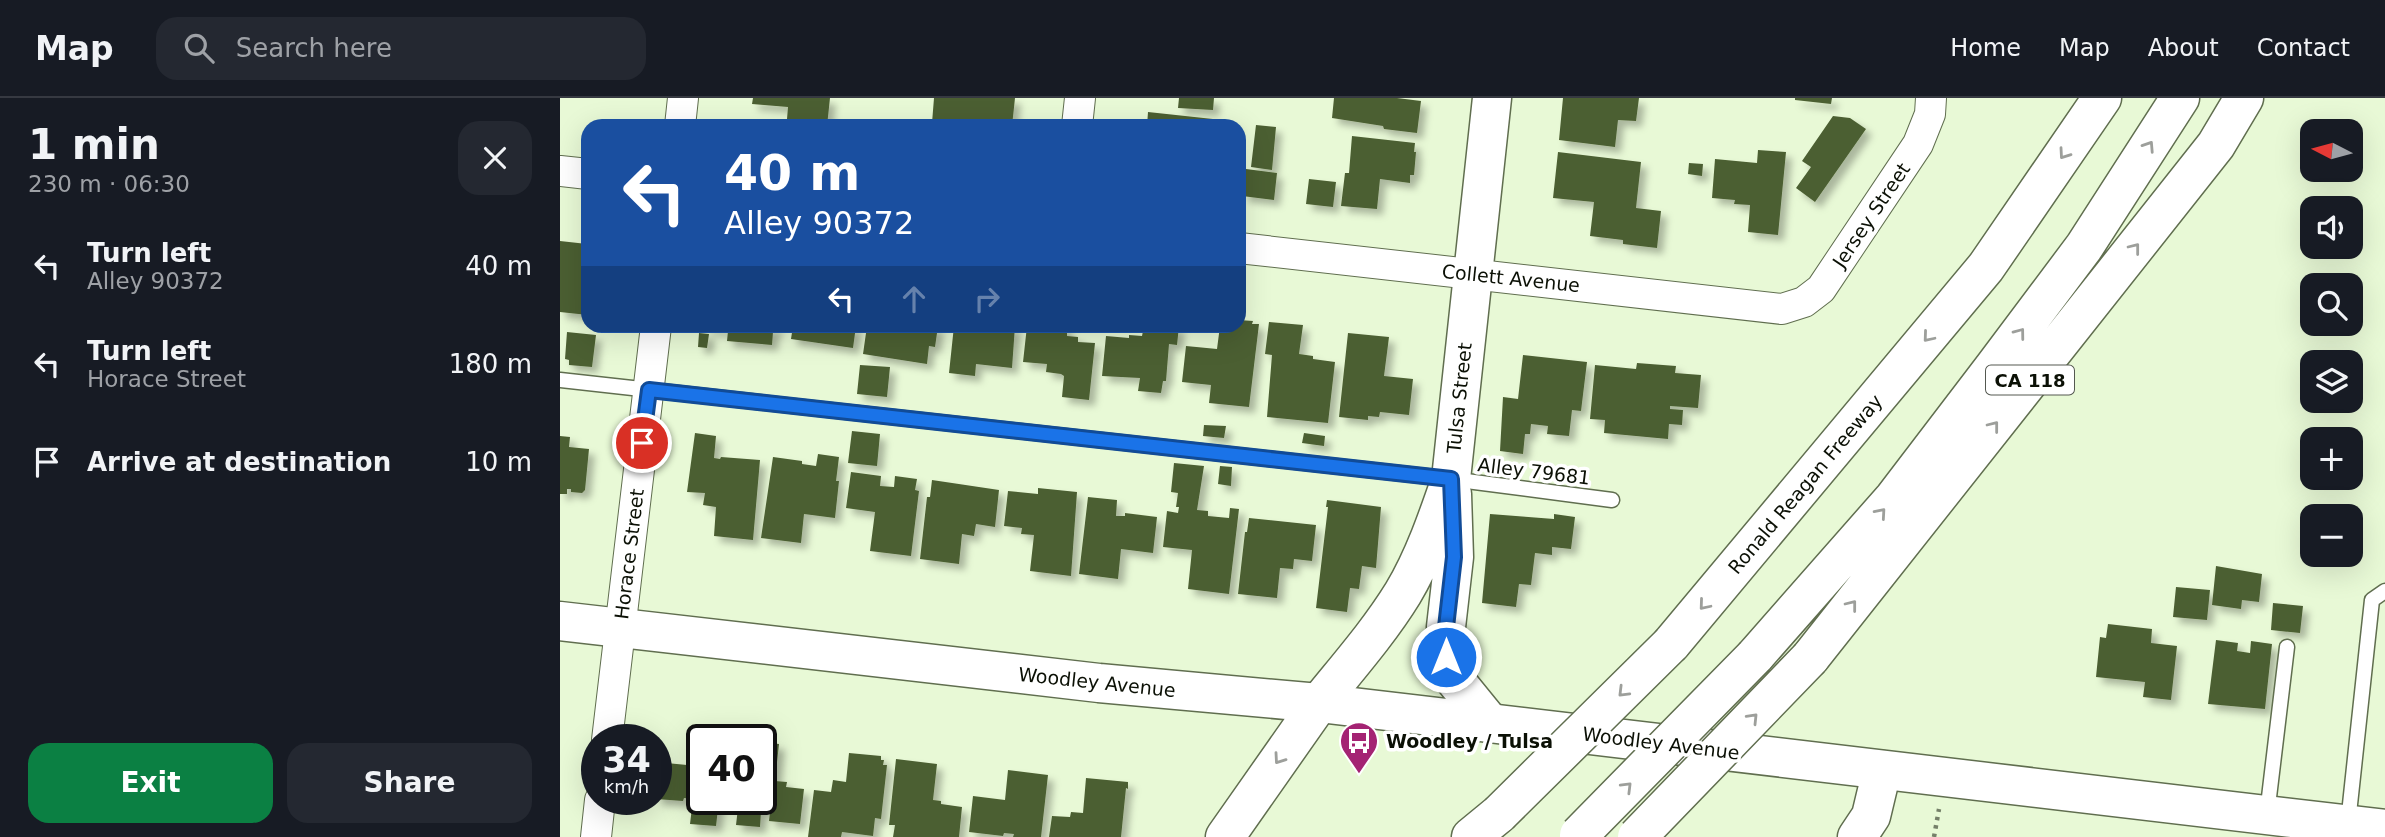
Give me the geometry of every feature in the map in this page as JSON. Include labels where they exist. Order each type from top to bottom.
[{"type":"main road","name":"Tulsa Street","points":[[1225,837],[1319,703],[1372,639],[1405,590],[1436,524],[1451,479],[1492,98]]},
{"type":"main road","name":"Ronald Reagan Freeway","points":[[1485,825],[1671,644],[1986,267],[2102,98]]},
{"type":"main road","name":"CA 118","points":[[1578,836],[1755,656],[1894,498],[2084,247],[2180,98]]},
{"type":"main road","name":"CA 118","points":[[1637,837],[1810,658],[2216,145],[2244,98]]},
{"type":"main road","points":[[1451,479],[1454,557],[1446,627],[1446,657],[1455,680],[1490,723]]},
{"type":"main road","name":"Woodley Avenue","points":[[560,621],[1099,683],[1319,703],[2385,829]]},
{"type":"main road","points":[[1857,837],[1871,816],[1882,770]]},
{"type":"street","points":[[681,119],[683,98]]},
{"type":"street","points":[[1078,119],[1080,98]]},
{"type":"street","name":"Jersey Street","points":[[1782,309],[1804,302],[1821,289],[1918,144],[1930,114],[1931,98]]},
{"type":"street","points":[[560,171],[581,173]]},
{"type":"street","name":"Collett Avenue","points":[[1246,249],[1782,309]]},
{"type":"street","name":"Horace Street","points":[[609,724],[655,333]]},
{"type":"street","points":[[596,837],[598,815]]},
{"type":"lane","name":"Alley 79681","points":[[560,380],[1451,479],[1612,500]]},
{"type":"lane","points":[[2348,825],[2372,600],[2385,591]]},
{"type":"lane","points":[[2267,816],[2287,647]]},
{"type":"building","points":[[753,98],[830,98],[828,119],[787,119],[788,107],[752,104]]},
{"type":"building","points":[[934,98],[1015,98],[1013,119],[932,119]]},
{"type":"building","points":[[1179,98],[1214,98],[1213,110],[1178,108]]},
{"type":"building","points":[[1334,98],[1397,98],[1421,101],[1417,133],[1332,118]]},
{"type":"building","points":[[1563,98],[1639,98],[1636,121],[1618,120],[1615,147],[1559,140]]},
{"type":"building","points":[[1795,98],[1832,98],[1831,104]]},
{"type":"building","points":[[1148,112],[1213,119],[1148,119]]},
{"type":"building","points":[[1833,116],[1850,118],[1866,129],[1815,202],[1796,188],[1811,167],[1802,161]]},
{"type":"building","points":[[1256,125],[1276,127],[1272,170],[1251,167]]},
{"type":"building","points":[[1352,136],[1415,143],[1414,175],[1410,175],[1410,183],[1380,179],[1377,209],[1341,206],[1345,173],[1349,173]]},
{"type":"building","points":[[1758,150],[1786,152],[1778,235],[1748,232],[1750,205],[1734,204],[1735,200],[1712,198],[1715,159],[1757,163]]},
{"type":"building","points":[[1558,152],[1641,162],[1636,208],[1661,211],[1657,248],[1590,236],[1594,202],[1553,198]]},
{"type":"building","points":[[1689,163],[1703,164],[1702,176],[1688,174]]},
{"type":"building","points":[[1246,169],[1277,173],[1274,200],[1246,196]]},
{"type":"building","points":[[1309,179],[1336,182],[1333,207],[1306,204]]},
{"type":"building","points":[[560,241],[581,243],[581,314],[560,312]]},
{"type":"building","points":[[1246,320],[1259,324],[1249,407],[1209,403],[1211,385],[1182,382],[1186,346],[1217,349],[1219,333],[1246,333]]},
{"type":"building","points":[[1269,322],[1303,325],[1299,354],[1335,362],[1328,423],[1267,417],[1272,355],[1265,354]]},
{"type":"building","points":[[567,332],[596,335],[592,367],[569,365],[569,360],[565,359]]},
{"type":"building","points":[[699,333],[709,334],[707,348],[698,347]]},
{"type":"building","points":[[728,333],[773,333],[772,345],[727,341]]},
{"type":"building","points":[[792,333],[855,333],[853,348],[791,339]]},
{"type":"building","points":[[866,333],[937,333],[935,347],[929,346],[927,364],[863,354]]},
{"type":"building","points":[[953,333],[1014,333],[1012,368],[976,364],[975,376],[949,373]]},
{"type":"building","points":[[1026,333],[1067,333],[1067,336],[1078,337],[1078,342],[1095,343],[1089,400],[1062,397],[1064,376],[1046,372],[1047,364],[1023,362]]},
{"type":"building","points":[[1143,333],[1178,333],[1177,345],[1169,344],[1166,381],[1163,381],[1161,393],[1138,391],[1140,378],[1102,376],[1106,336],[1142,336]]},
{"type":"building","points":[[1348,333],[1389,337],[1384,376],[1413,379],[1409,415],[1380,412],[1379,417],[1368,416],[1368,420],[1339,417]]},
{"type":"building","points":[[1523,355],[1587,362],[1581,411],[1572,410],[1569,436],[1547,434],[1548,426],[1531,424],[1530,434],[1525,434],[1523,454],[1500,451],[1503,397],[1518,399]]},
{"type":"building","points":[[1637,363],[1676,366],[1675,373],[1701,375],[1698,408],[1670,406],[1670,409],[1683,410],[1682,425],[1669,424],[1668,439],[1604,433],[1605,420],[1590,419],[1595,365],[1636,369]]},
{"type":"building","points":[[860,365],[890,367],[887,397],[857,394]]},
{"type":"building","points":[[1204,425],[1226,426],[1224,438],[1203,436]]},
{"type":"building","points":[[852,431],[880,434],[877,466],[848,463]]},
{"type":"building","points":[[695,433],[716,436],[714,458],[760,460],[753,540],[714,536],[716,507],[703,505],[705,493],[687,492]]},
{"type":"building","points":[[1304,433],[1325,436],[1324,446],[1302,443]]},
{"type":"building","points":[[560,436],[570,437],[569,447],[589,449],[585,490],[582,493],[567,489],[567,494],[560,494]]},
{"type":"building","points":[[818,454],[839,457],[835,518],[804,514],[801,543],[761,538],[773,457],[816,466]]},
{"type":"building","points":[[1174,463],[1204,466],[1197,510],[1208,511],[1208,516],[1229,518],[1230,508],[1239,509],[1229,594],[1188,589],[1192,550],[1163,547],[1167,511],[1178,513],[1179,507],[1176,507],[1178,493],[1171,492]]},
{"type":"building","points":[[1220,466],[1232,467],[1231,486],[1218,484]]},
{"type":"building","points":[[851,472],[881,476],[880,486],[894,487],[895,476],[917,479],[915,490],[919,491],[911,556],[870,551],[875,512],[846,508]]},
{"type":"building","points":[[932,480],[999,490],[995,527],[976,524],[974,536],[962,534],[959,564],[920,559],[927,497],[930,497]]},
{"type":"building","points":[[1038,488],[1077,492],[1071,576],[1030,571],[1034,535],[1021,534],[1022,528],[1004,526],[1008,491],[1038,494]]},
{"type":"building","points":[[1088,497],[1117,500],[1116,516],[1125,516],[1125,513],[1157,517],[1153,553],[1121,549],[1118,579],[1079,574]]},
{"type":"building","points":[[1327,500],[1381,507],[1376,568],[1362,566],[1359,589],[1350,588],[1347,612],[1316,608]]},
{"type":"building","points":[[1490,514],[1554,519],[1554,514],[1575,517],[1571,549],[1552,547],[1552,555],[1535,553],[1531,585],[1519,584],[1516,607],[1482,603]]},
{"type":"building","points":[[1249,518],[1316,525],[1312,561],[1294,559],[1293,569],[1280,568],[1277,598],[1238,594]]},
{"type":"building","points":[[2216,566],[2262,574],[2259,602],[2242,600],[2241,609],[2212,605]]},
{"type":"building","points":[[2176,587],[2210,590],[2207,620],[2173,617]]},
{"type":"building","points":[[2273,603],[2303,606],[2300,633],[2271,630]]},
{"type":"building","points":[[2108,624],[2152,629],[2151,643],[2177,646],[2171,700],[2143,697],[2145,682],[2096,677],[2100,637],[2106,638]]},
{"type":"building","points":[[2216,640],[2238,643],[2237,651],[2250,653],[2251,641],[2272,644],[2265,709],[2208,704]]},
{"type":"building","points":[[849,753],[881,756],[883,765],[887,765],[881,819],[875,818],[873,836],[842,832],[841,837],[808,837],[814,790],[831,792],[833,780],[846,782]]},
{"type":"building","points":[[896,759],[937,764],[933,800],[962,807],[959,837],[893,837],[895,825],[889,825]]},
{"type":"building","points":[[672,764],[686,765],[686,798],[683,801],[672,800]]},
{"type":"building","points":[[1008,770],[1048,775],[1041,837],[969,832],[973,796],[1005,800]]},
{"type":"building","points":[[1086,778],[1128,782],[1121,837],[1049,837],[1052,816],[1070,817],[1071,812],[1083,813]]},
{"type":"building","points":[[777,781],[787,782],[786,787],[804,789],[800,824],[769,821],[770,815],[777,815]]},
{"type":"building","points":[[691,815],[717,815],[716,826],[690,824]]},
{"type":"building","points":[[737,815],[761,815],[760,827],[736,825]]},
{"type":"place","name":"Woodley / Tulsa","points":[[1359,775]]},
{"type":"route","points":[[642,443],[649,390],[1451,479],[1454,557],[1446,627],[1446,657]]}]
